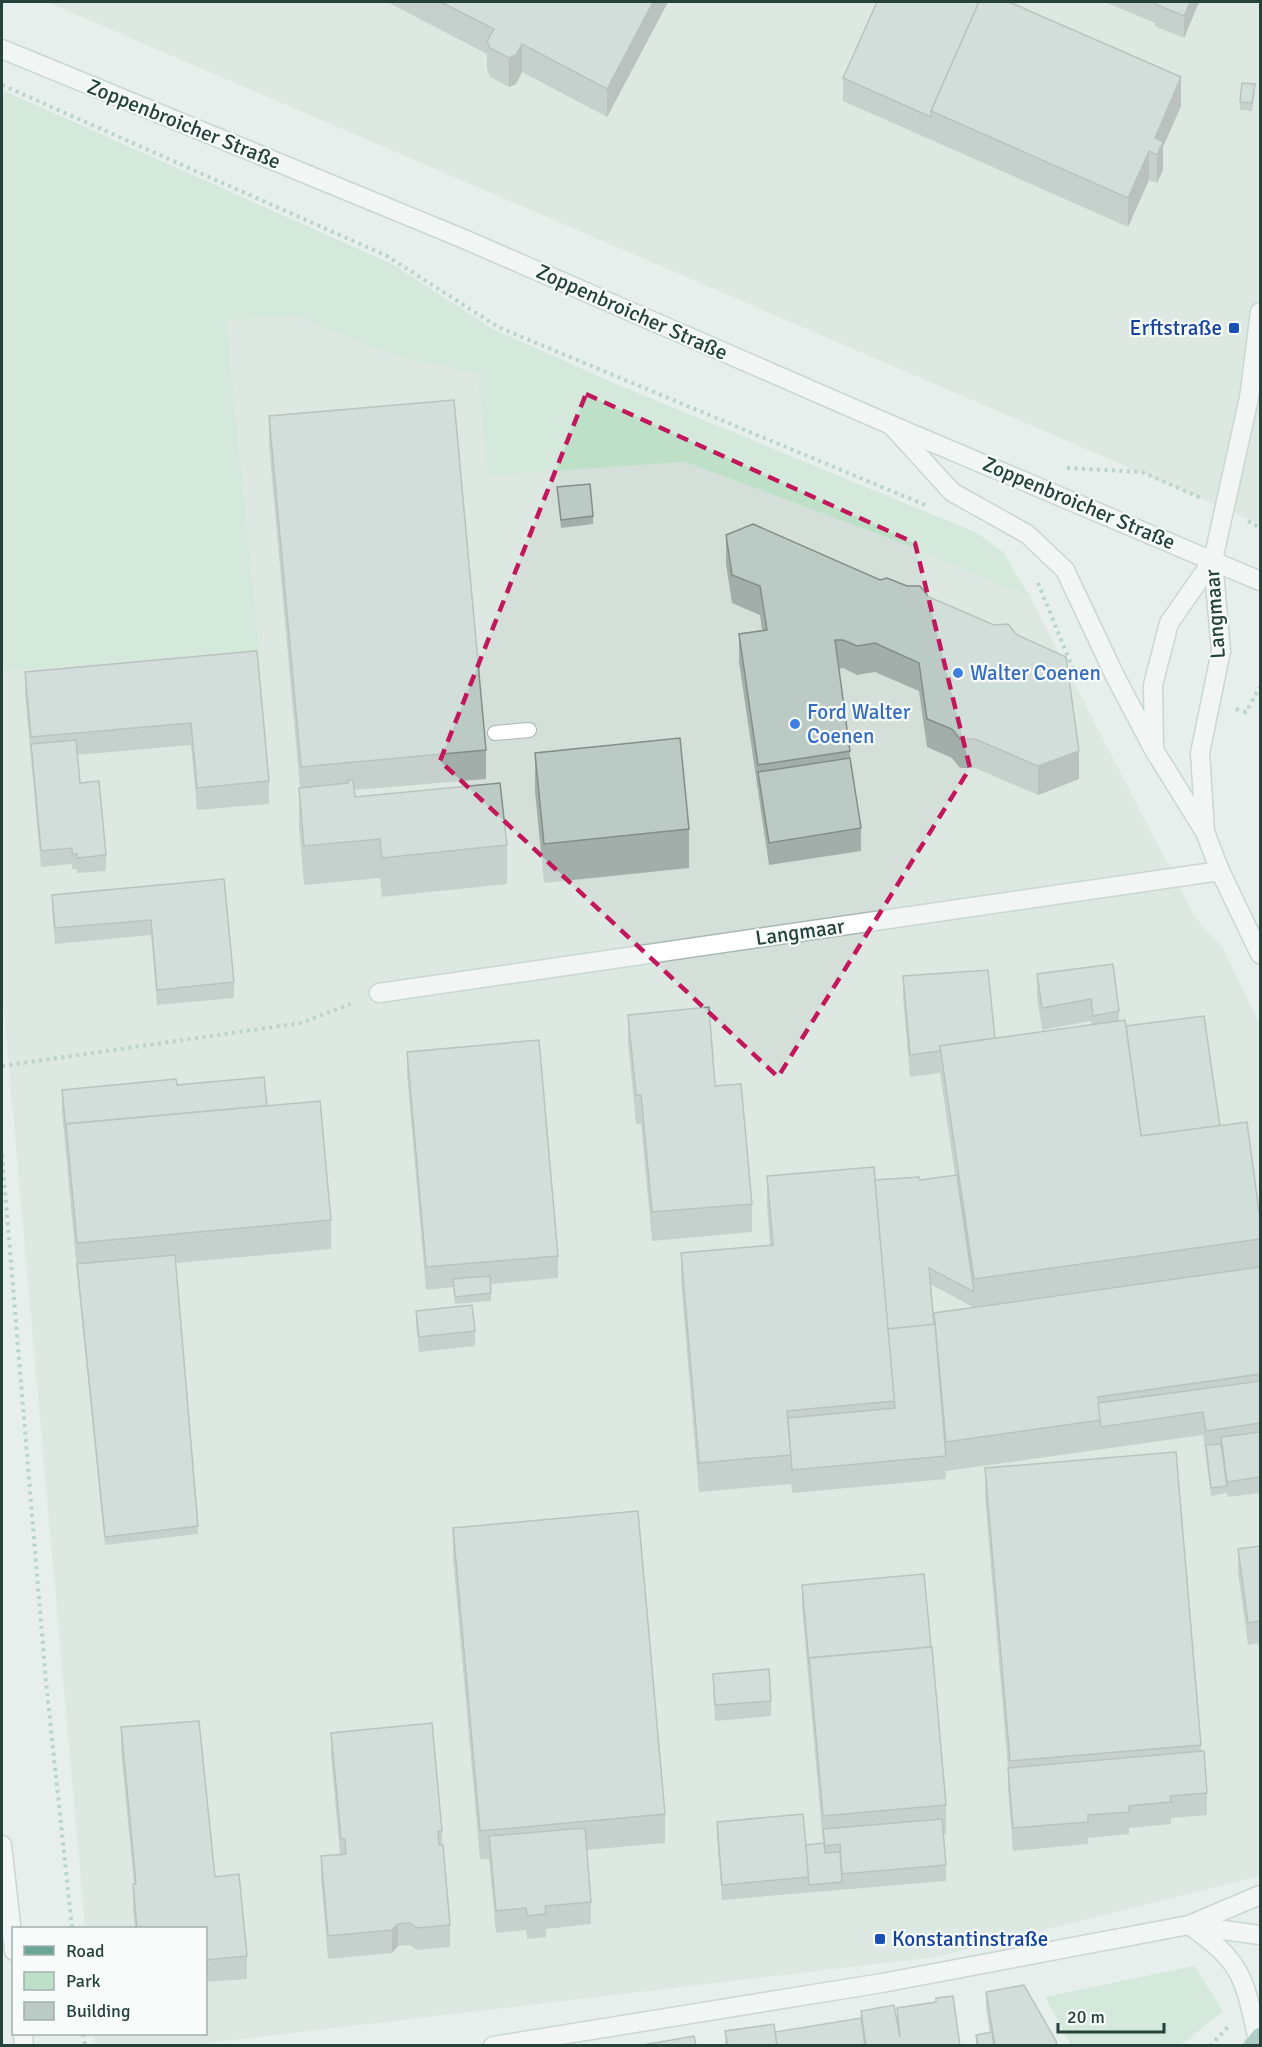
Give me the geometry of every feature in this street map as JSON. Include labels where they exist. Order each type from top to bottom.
[{"type":"street","name":"Zoppenbroicher Straße","points":[[2,49],[464,239],[891,425],[1260,580]]},
{"type":"street","points":[[1213,560],[1249,398],[1260,312]]},
{"type":"street","name":"Langmaar","points":[[891,425],[952,492],[1027,534],[1065,570],[1115,676],[1154,750],[1205,832],[1220,871],[1260,954]]},
{"type":"street","name":"Langmaar","points":[[1205,832],[1200,753],[1213,700],[1221,651],[1213,560]]},
{"type":"street","name":"Langmaar","points":[[1154,750],[1152,686],[1169,623],[1213,560]]},
{"type":"street","name":"Langmaar","points":[[379,993],[1220,871]]},
{"type":"street","points":[[2,1845],[12,1933]]},
{"type":"street","points":[[493,2046],[903,1979],[1189,1925],[1260,1895]]},
{"type":"street","points":[[1189,1925],[1260,1935]]},
{"type":"street","points":[[1189,1925],[1219,1946],[1239,1970],[1257,2041]]},
{"type":"lane","points":[[495,733],[529,730]]},
{"type":"path","points":[[2,85],[387,256],[498,327],[936,509]]},
{"type":"path","points":[[1032,574],[1073,669],[1115,676]]},
{"type":"path","points":[[1213,700],[1246,712],[1260,687]]},
{"type":"path","points":[[2,1066],[301,1023],[379,993]]},
{"type":"path","points":[[2,1155],[3,1200],[46,1682],[72,1927]]},
{"type":"path","points":[[1210,2046],[1214,2041]]},
{"type":"highlighted area","points":[[586,394],[915,543],[970,768],[778,1077],[440,761]]},
{"type":"shaded area","points":[[47,2],[1260,2],[1260,524],[1223,508]]},
{"type":"shaded area","points":[[295,316],[396,356],[478,374],[487,476],[685,462],[896,541],[1030,597],[1195,917],[1223,948],[1260,1025],[1260,1876],[936,1957],[191,2045],[95,2045],[94,2035],[207,2035],[207,1927],[85,1927],[2,991],[2,671],[260,655],[226,320]]},
{"type":"green space","points":[[2,90],[392,264],[493,329],[616,384],[977,533],[1003,552],[1030,597],[896,541],[685,462],[487,476],[478,374],[396,356],[295,316],[226,320],[260,655],[2,671]]},
{"type":"green space","points":[[1194,1966],[1223,2011],[1181,2045],[1071,2045],[1045,1997]]},
{"type":"building","points":[[441,2],[653,2],[607,89],[522,44],[516,55],[509,58],[490,48],[487,41],[494,29]]},
{"type":"building","points":[[877,2],[979,2],[931,111],[931,117],[843,78]]},
{"type":"building","points":[[979,2],[1009,2],[1181,77],[1155,138],[1163,142],[1157,155],[1149,151],[1128,198],[931,111]]},
{"type":"building","points":[[1156,2],[1190,2],[1184,16],[1155,4]]},
{"type":"building","points":[[1242,83],[1255,84],[1252,103],[1240,102]]},
{"type":"building","points":[[454,400],[486,750],[301,767],[269,416]]},
{"type":"building","points":[[590,484],[593,516],[561,520],[557,487]]},
{"type":"building","points":[[753,524],[880,580],[887,578],[907,586],[920,586],[929,597],[994,625],[1008,624],[1017,635],[1066,657],[1079,751],[1038,766],[975,739],[960,739],[952,729],[927,719],[919,663],[875,643],[857,646],[843,640],[835,640],[850,751],[758,765],[739,634],[767,630],[760,586],[732,575],[726,535]]},
{"type":"building","points":[[257,651],[269,781],[197,788],[191,723],[31,737],[25,672]]},
{"type":"building","points":[[680,738],[689,829],[544,844],[535,753]]},
{"type":"building","points":[[76,740],[80,783],[99,781],[106,855],[77,858],[77,854],[72,854],[72,848],[41,851],[31,744]]},
{"type":"building","points":[[850,758],[861,828],[769,843],[758,772]]},
{"type":"building","points":[[348,780],[353,780],[355,797],[500,783],[507,845],[382,858],[380,839],[304,846],[299,788],[348,783]]},
{"type":"building","points":[[224,879],[234,982],[157,990],[151,920],[55,928],[52,895]]},
{"type":"building","points":[[1113,964],[1119,1011],[1093,1016],[1091,999],[1042,1008],[1037,974]]},
{"type":"building","points":[[988,970],[995,1038],[940,1046],[940,1051],[910,1055],[903,976]]},
{"type":"building","points":[[709,1007],[715,1086],[741,1084],[752,1204],[652,1212],[641,1095],[636,1095],[628,1015]]},
{"type":"building","points":[[1204,1016],[1220,1126],[1141,1136],[1126,1026]]},
{"type":"building","points":[[1125,1020],[1141,1136],[1247,1122],[1260,1219],[1260,1239],[974,1279],[940,1046]]},
{"type":"building","points":[[539,1040],[558,1256],[426,1267],[407,1052]]},
{"type":"building","points":[[264,1077],[267,1106],[66,1124],[66,1130],[62,1090],[176,1079],[177,1085]]},
{"type":"building","points":[[320,1101],[331,1220],[77,1243],[66,1124]]},
{"type":"building","points":[[874,1167],[895,1401],[787,1411],[791,1455],[699,1463],[681,1253],[773,1245],[767,1176]]},
{"type":"building","points":[[957,1175],[974,1292],[929,1268],[934,1325],[888,1329],[875,1180],[919,1177],[920,1180]]},
{"type":"building","points":[[175,1255],[198,1526],[105,1537],[77,1264]]},
{"type":"building","points":[[1260,1267],[1260,1374],[1098,1397],[1101,1420],[946,1442],[934,1313]]},
{"type":"building","points":[[490,1276],[491,1293],[455,1297],[453,1279]]},
{"type":"building","points":[[472,1305],[475,1331],[419,1337],[416,1311]]},
{"type":"building","points":[[935,1324],[946,1456],[792,1470],[788,1418],[895,1408],[888,1329]]},
{"type":"building","points":[[1260,1381],[1260,1423],[1206,1431],[1203,1412],[1101,1427],[1098,1403]]},
{"type":"building","points":[[1260,1432],[1260,1477],[1227,1482],[1221,1437]]},
{"type":"building","points":[[1221,1444],[1227,1486],[1211,1488],[1206,1445]]},
{"type":"building","points":[[1176,1452],[1201,1745],[1010,1761],[985,1468]]},
{"type":"building","points":[[638,1511],[665,1814],[480,1831],[453,1528]]},
{"type":"building","points":[[1260,1546],[1260,1621],[1248,1623],[1238,1549]]},
{"type":"building","points":[[924,1574],[931,1647],[809,1658],[809,1664],[802,1585]]},
{"type":"building","points":[[932,1647],[946,1805],[823,1816],[809,1658]]},
{"type":"building","points":[[769,1669],[771,1701],[715,1705],[713,1674]]},
{"type":"building","points":[[199,1721],[215,1877],[239,1874],[247,1956],[207,1960],[207,1927],[137,1927],[133,1884],[136,1884],[121,1727]]},
{"type":"building","points":[[432,1723],[442,1831],[438,1831],[439,1845],[443,1845],[450,1925],[417,1928],[410,1923],[398,1924],[392,1930],[328,1936],[321,1856],[346,1854],[345,1839],[341,1839],[331,1733]]},
{"type":"building","points":[[1204,1751],[1207,1793],[1170,1796],[1171,1802],[1129,1806],[1129,1812],[1088,1815],[1088,1822],[1013,1828],[1008,1768]]},
{"type":"building","points":[[803,1814],[809,1877],[722,1885],[717,1822]]},
{"type":"building","points":[[942,1819],[946,1865],[842,1874],[840,1844],[825,1846],[823,1829]]},
{"type":"building","points":[[585,1828],[591,1902],[545,1906],[546,1914],[527,1916],[526,1908],[496,1911],[489,1836]]},
{"type":"building","points":[[824,1843],[825,1853],[840,1852],[842,1882],[809,1885],[806,1845]]},
{"type":"building","points":[[1024,1985],[1057,2046],[995,2046],[986,1992]]},
{"type":"building","points":[[953,1996],[960,2046],[866,2046],[861,2011],[894,2005],[900,2037],[897,2008],[936,2002],[936,1998]]},
{"type":"building","points":[[861,2018],[865,2046],[777,2046],[775,2032]]},
{"type":"building","points":[[774,2024],[777,2046],[728,2046],[725,2031]]},
{"type":"building","points":[[992,2032],[994,2046],[978,2046],[976,2035]]},
{"type":"building","points":[[694,2036],[696,2046],[637,2046]]},
{"type":"place","name":"Erftstraße","points":[[1234,328]]},
{"type":"place","name":"Walter Coenen","points":[[958,673]]},
{"type":"place","name":"Ford Walter Coenen","points":[[795,724]]},
{"type":"place","name":"Konstantinstraße","points":[[880,1939]]}]
